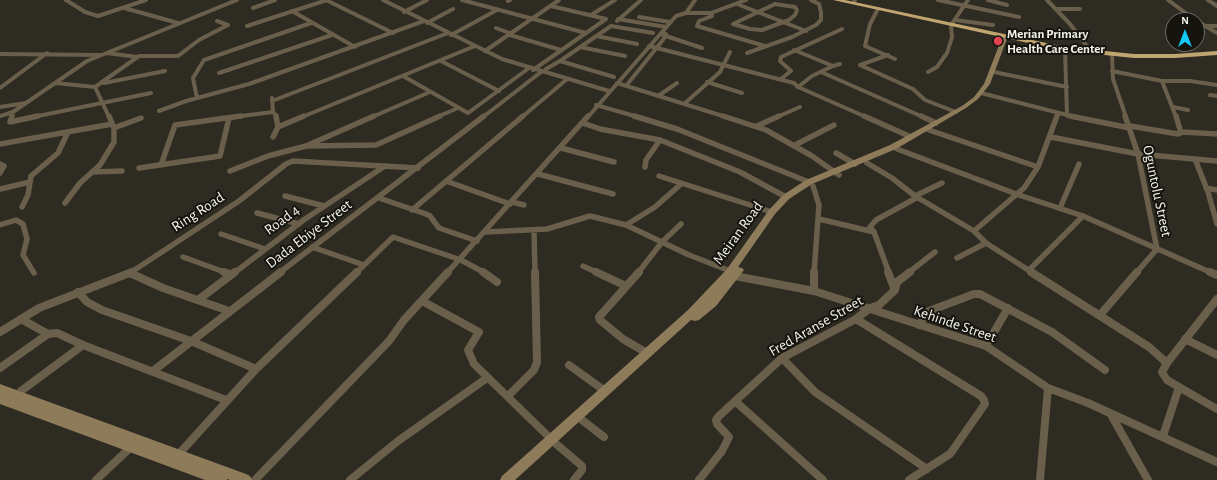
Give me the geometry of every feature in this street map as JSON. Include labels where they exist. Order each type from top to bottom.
[{"type":"highway","points":[[836,0],[953,23],[1007,37],[1065,49],[1112,54],[1175,56],[1217,53]]},
{"type":"highway","points":[[845,0],[1055,44],[1089,49],[1121,53],[1217,50]]},
{"type":"main road","name":"Meiran Road","points":[[506,480],[553,441],[582,420],[712,303],[772,212],[786,197],[811,184],[867,163],[897,149],[976,101],[983,94],[994,72],[1007,37]]},
{"type":"main road","name":"Meiran Road","points":[[983,94],[1007,37]]},
{"type":"main road","name":"Meiran Road","points":[[837,174],[893,147],[976,101]]},
{"type":"main road","name":"Meiran Road","points":[[515,480],[605,391],[692,313],[732,274],[786,205],[811,184]]},
{"type":"main road","points":[[0,389],[177,456],[246,480]]},
{"type":"main road","points":[[0,399],[221,480]]},
{"type":"street","points":[[66,0],[86,12],[98,16],[146,0]]},
{"type":"street","points":[[0,116],[13,112],[87,61],[237,0]]},
{"type":"street","points":[[253,8],[275,0]]},
{"type":"street","points":[[247,26],[327,0],[392,33]]},
{"type":"street","points":[[383,0],[404,12],[485,51],[531,69],[543,71],[566,80],[609,91]]},
{"type":"street","points":[[404,12],[427,0]]},
{"type":"street","points":[[462,0],[586,33]]},
{"type":"street","points":[[485,51],[559,0]]},
{"type":"street","points":[[591,15],[615,0]]},
{"type":"street","name":"Dada Ebiye Street","points":[[153,371],[191,340],[312,247],[379,198],[543,71],[611,26],[641,0]]},
{"type":"street","points":[[686,13],[695,0]]},
{"type":"street","points":[[753,0],[701,19],[697,23],[697,26],[766,46]]},
{"type":"street","points":[[747,52],[806,31],[821,20],[819,4],[810,0]]},
{"type":"street","points":[[938,0],[944,0],[964,6],[1019,17]]},
{"type":"street","points":[[928,72],[937,67],[947,53],[952,38],[953,23],[968,0]]},
{"type":"street","points":[[988,0],[1007,5]]},
{"type":"street","points":[[1047,0],[1089,49]]},
{"type":"street","points":[[1168,0],[1184,12]]},
{"type":"street","points":[[1208,0],[1217,6]]},
{"type":"street","points":[[778,4],[795,7],[797,10],[795,15],[784,22],[758,30],[733,24],[756,12],[778,4]]},
{"type":"street","points":[[255,480],[389,341],[404,320],[461,260],[538,174],[583,123],[596,105],[676,16],[686,13],[709,14],[739,5],[806,31]]},
{"type":"street","points":[[403,76],[465,112],[471,113],[499,91],[606,19],[551,6]]},
{"type":"street","points":[[124,8],[178,24]]},
{"type":"street","points":[[159,111],[197,98],[249,84],[426,22],[454,9]]},
{"type":"street","points":[[878,9],[870,24],[865,46],[895,59]]},
{"type":"street","points":[[1056,9],[1080,9]]},
{"type":"street","points":[[273,137],[278,127],[277,117],[273,112],[272,99],[449,34],[497,10]]},
{"type":"street","points":[[292,11],[355,47]]},
{"type":"street","points":[[639,17],[663,31],[702,48]]},
{"type":"street","points":[[618,20],[663,31]]},
{"type":"street","points":[[1,54],[47,53],[104,54],[137,57],[178,56],[199,40],[228,25],[217,21]]},
{"type":"street","points":[[197,98],[193,78],[204,60],[311,23]]},
{"type":"street","points":[[953,23],[993,25]]},
{"type":"street","points":[[611,26],[663,31]]},
{"type":"street","points":[[1205,26],[1217,26]]},
{"type":"street","points":[[1205,27],[1217,33]]},
{"type":"street","points":[[496,28],[561,50]]},
{"type":"street","points":[[781,79],[791,71],[781,62],[780,58],[842,28]]},
{"type":"street","points":[[626,86],[659,47],[663,31]]},
{"type":"street","points":[[219,73],[332,35]]},
{"type":"street","points":[[596,36],[637,44]]},
{"type":"street","points":[[278,127],[475,46]]},
{"type":"street","points":[[650,46],[659,47],[724,66],[762,73],[765,77],[781,79],[794,83],[798,87],[911,137]]},
{"type":"street","points":[[580,47],[625,56]]},
{"type":"street","points":[[1065,49],[1067,116]]},
{"type":"street","points":[[794,50],[833,66]]},
{"type":"street","points":[[684,104],[720,72],[730,52]]},
{"type":"street","points":[[0,88],[47,53]]},
{"type":"street","name":"Oguntolu Street","points":[[1100,315],[1157,249],[1138,154],[1130,127],[1116,91],[1112,71],[1112,54]]},
{"type":"street","points":[[888,55],[860,65],[913,89],[925,100],[956,112]]},
{"type":"street","points":[[55,83],[95,87],[103,83],[137,57]]},
{"type":"street","points":[[441,61],[499,91]]},
{"type":"street","points":[[560,61],[614,77]]},
{"type":"street","points":[[798,87],[820,72],[840,64]]},
{"type":"street","points":[[1112,71],[1162,81],[1190,81],[1217,85]]},
{"type":"street","points":[[103,83],[165,72]]},
{"type":"street","points":[[820,72],[936,124]]},
{"type":"street","points":[[994,72],[1067,87]]},
{"type":"street","points":[[412,210],[566,80]]},
{"type":"street","points":[[1162,81],[1182,132]]},
{"type":"street","points":[[707,82],[742,93]]},
{"type":"street","points":[[617,83],[758,126],[795,145],[837,174]]},
{"type":"street","points":[[658,96],[677,83]]},
{"type":"street","points":[[65,203],[80,183],[100,165],[114,142],[115,137],[113,126],[95,87]]},
{"type":"street","points":[[230,171],[268,156],[306,146],[430,92]]},
{"type":"street","points":[[13,112],[10,122],[151,93]]},
{"type":"street","points":[[983,94],[1058,114],[1130,127],[1178,134],[1182,132],[1217,134]]},
{"type":"street","points":[[1210,95],[1217,96]]},
{"type":"street","points":[[0,107],[26,103]]},
{"type":"street","points":[[596,105],[677,129],[811,184],[818,206],[819,219],[814,255],[814,291]]},
{"type":"street","points":[[758,126],[800,107]]},
{"type":"street","points":[[306,146],[376,145],[458,108]]},
{"type":"street","points":[[1173,108],[1188,110]]},
{"type":"street","points":[[161,165],[175,125],[273,112]]},
{"type":"street","points":[[974,231],[1018,195],[1038,167],[1051,137],[1058,114]]},
{"type":"street","points":[[0,144],[113,126],[141,118]]},
{"type":"street","points":[[139,168],[220,156],[229,118]]},
{"type":"street","points":[[583,123],[600,129],[660,140],[740,172],[786,197]]},
{"type":"street","points":[[795,145],[834,125]]},
{"type":"street","points":[[929,130],[1038,167]]},
{"type":"street","points":[[22,207],[28,195],[31,176],[58,153],[68,132]]},
{"type":"street","points":[[1051,137],[1138,154],[1217,161]]},
{"type":"street","points":[[645,167],[646,160],[660,140]]},
{"type":"street","points":[[561,148],[614,162]]},
{"type":"street","points":[[897,149],[1018,195],[1083,216],[1217,275]]},
{"type":"street","points":[[836,153],[855,164]]},
{"type":"street","points":[[1195,160],[1206,188],[1217,224]]},
{"type":"street","name":"Ring Road","points":[[0,332],[39,308],[130,273],[239,201],[286,164],[293,162],[418,168]]},
{"type":"street","points":[[867,163],[892,178],[916,197],[974,231],[986,243],[1149,347],[1167,363]]},
{"type":"street","points":[[0,164],[4,166],[0,173]]},
{"type":"street","points":[[1060,208],[1079,164]]},
{"type":"street","name":"Road 4","points":[[198,300],[230,274],[324,206],[386,166]]},
{"type":"street","points":[[92,172],[122,171]]},
{"type":"street","points":[[538,174],[613,194]]},
{"type":"street","points":[[659,176],[772,212]]},
{"type":"street","points":[[446,181],[511,203],[524,205]]},
{"type":"street","points":[[0,189],[30,182]]},
{"type":"street","points":[[895,290],[874,232],[870,227],[872,224],[916,197],[942,183]]},
{"type":"street","points":[[626,225],[654,208],[681,184]]},
{"type":"street","points":[[1206,188],[1217,190]]},
{"type":"street","points":[[285,196],[324,206]]},
{"type":"street","points":[[379,198],[430,216],[439,228],[477,241]]},
{"type":"street","points":[[257,213],[299,224]]},
{"type":"street","name":"Kehinde Street","points":[[486,232],[534,231],[561,226],[590,216],[626,225],[732,274],[814,291],[986,346],[1048,388],[1163,436],[1217,462]]},
{"type":"street","points":[[1029,270],[1083,216]]},
{"type":"street","points":[[819,219],[874,232]]},
{"type":"street","points":[[0,225],[16,220],[22,224],[26,238],[23,255],[34,273]]},
{"type":"street","points":[[647,353],[623,339],[598,317],[662,242],[681,224]]},
{"type":"street","points":[[508,396],[534,370],[537,362],[534,231]]},
{"type":"street","points":[[221,234],[265,249]]},
{"type":"street","points":[[177,456],[226,400],[256,369],[393,237],[461,260],[497,282]]},
{"type":"street","points":[[957,258],[986,243]]},
{"type":"street","points":[[312,247],[364,265]]},
{"type":"street","name":"Fred Aranse Street","points":[[698,480],[722,451],[729,437],[717,424],[716,420],[735,401],[782,358],[856,319],[870,308],[879,305],[895,290],[897,282],[935,252]]},
{"type":"street","points":[[183,257],[230,274]]},
{"type":"street","points":[[583,266],[626,286]]},
{"type":"street","points":[[130,273],[162,288],[229,311]]},
{"type":"street","points":[[78,292],[87,302],[102,310],[191,340],[256,369]]},
{"type":"street","points":[[919,325],[929,311],[974,294],[986,296],[1060,337],[1105,370]]},
{"type":"street","points":[[1217,299],[1214,307],[1185,339],[1162,372],[1163,376],[1179,387],[1217,409]]},
{"type":"street","points":[[422,301],[479,332],[478,336],[468,350],[474,364],[553,441],[582,466],[582,470],[577,477]]},
{"type":"street","points":[[986,346],[1008,308]]},
{"type":"street","points":[[21,319],[48,334]]},
{"type":"street","points":[[856,319],[981,396],[984,400],[985,404],[950,454],[909,480]]},
{"type":"street","points":[[0,368],[48,334],[57,333],[82,345],[226,400]]},
{"type":"street","points":[[1185,339],[1217,355]]},
{"type":"street","points":[[21,391],[82,345]]},
{"type":"street","points":[[782,358],[815,392],[927,470]]},
{"type":"street","points":[[569,365],[605,391]]},
{"type":"street","points":[[350,480],[398,441],[487,378]]},
{"type":"street","points":[[1163,436],[1179,387]]},
{"type":"street","points":[[1040,480],[1048,388]]},
{"type":"street","points":[[735,401],[823,480]]},
{"type":"street","points":[[1110,413],[1148,480]]},
{"type":"street","points":[[582,420],[604,437]]},
{"type":"street","points":[[96,480],[131,447]]},
{"type":"place","name":"Merian Primary Health Care Center","points":[[998,41]]}]
